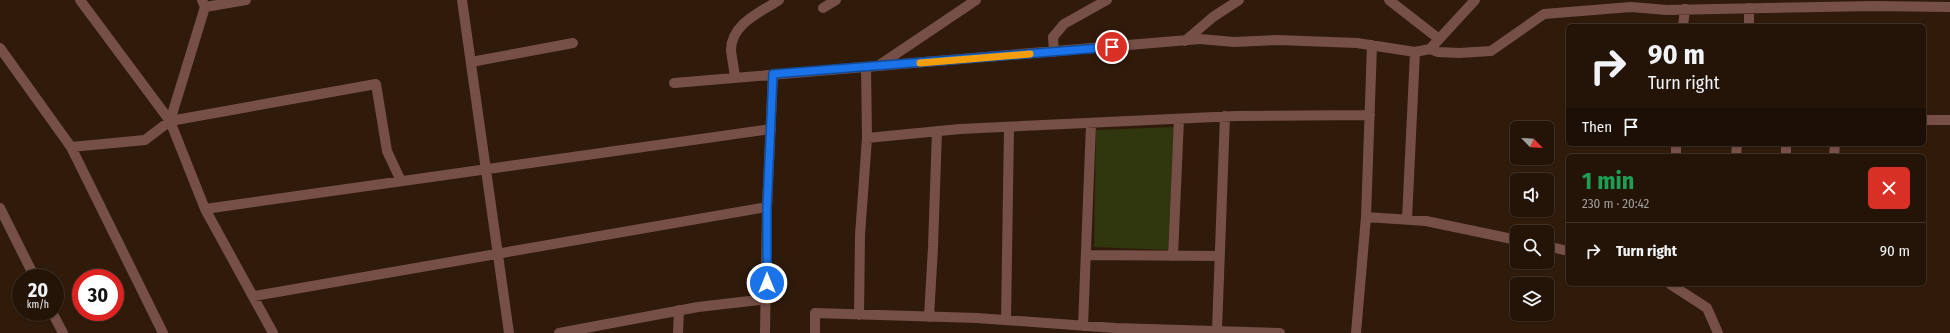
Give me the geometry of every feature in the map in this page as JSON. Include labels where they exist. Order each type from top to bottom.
[{"type":"street","points":[[80,0],[170,121],[205,209],[273,333]]},
{"type":"street","points":[[170,121],[204,4],[246,0]]},
{"type":"street","points":[[462,0],[509,333]]},
{"type":"street","points":[[735,78],[731,48],[736,31],[745,22],[779,0]]},
{"type":"street","points":[[822,8],[836,0]]},
{"type":"street","points":[[878,66],[976,0]]},
{"type":"street","points":[[1054,52],[1053,36],[1064,24],[1107,0]]},
{"type":"street","points":[[1184,41],[1213,17],[1239,0]]},
{"type":"street","points":[[1389,0],[1439,39]]},
{"type":"street","points":[[1430,49],[1475,0]]},
{"type":"street","points":[[674,83],[1184,41],[1200,38],[1234,42],[1277,40],[1357,43],[1415,52],[1430,49],[1438,52],[1452,53],[1490,51],[1544,14],[1634,3],[1685,9],[1749,8],[1770,4],[1877,3],[1950,8]]},
{"type":"street","points":[[1749,8],[1749,24]]},
{"type":"street","points":[[1683,24],[1685,9]]},
{"type":"street","points":[[471,62],[573,43]]},
{"type":"street","points":[[1356,333],[1366,217],[1372,45]]},
{"type":"street","points":[[0,48],[72,147],[163,333]]},
{"type":"street","points":[[1407,219],[1415,52]]},
{"type":"street","points":[[859,315],[860,235],[867,138],[866,67]]},
{"type":"street","points":[[765,333],[767,299],[767,207],[773,74]]},
{"type":"street","points":[[72,147],[145,140],[170,121],[376,84],[387,152],[401,181]]},
{"type":"street","points":[[867,138],[936,131],[1225,116],[1370,115]]},
{"type":"street","points":[[1217,330],[1225,116]]},
{"type":"street","points":[[1174,256],[1179,119]]},
{"type":"street","points":[[1926,120],[1950,120]]},
{"type":"street","points":[[1083,326],[1091,124]]},
{"type":"street","points":[[1006,320],[1009,127]]},
{"type":"street","points":[[205,209],[771,129]]},
{"type":"street","points":[[929,317],[936,131]]},
{"type":"street","points":[[254,296],[767,207]]},
{"type":"street","points":[[0,208],[30,269]]},
{"type":"street","points":[[1366,217],[1426,221],[1510,239]]},
{"type":"street","points":[[1554,247],[1566,250]]},
{"type":"street","points":[[1086,255],[1220,256]]},
{"type":"street","points":[[1675,286],[1707,308],[1718,333]]},
{"type":"street","points":[[559,333],[588,330],[679,310],[767,299]]},
{"type":"street","points":[[678,333],[679,310]]},
{"type":"street","points":[[815,333],[815,313],[1006,320],[1083,326],[1280,333]]},
{"type":"street","points":[[57,321],[63,333]]},
{"type":"green space","points":[[1174,127],[1168,250],[1094,247],[1096,130]]},
{"type":"slow traffic","points":[[920,63],[1030,54]]},
{"type":"route","points":[[767,283],[767,207],[773,74],[1112,47]]}]
